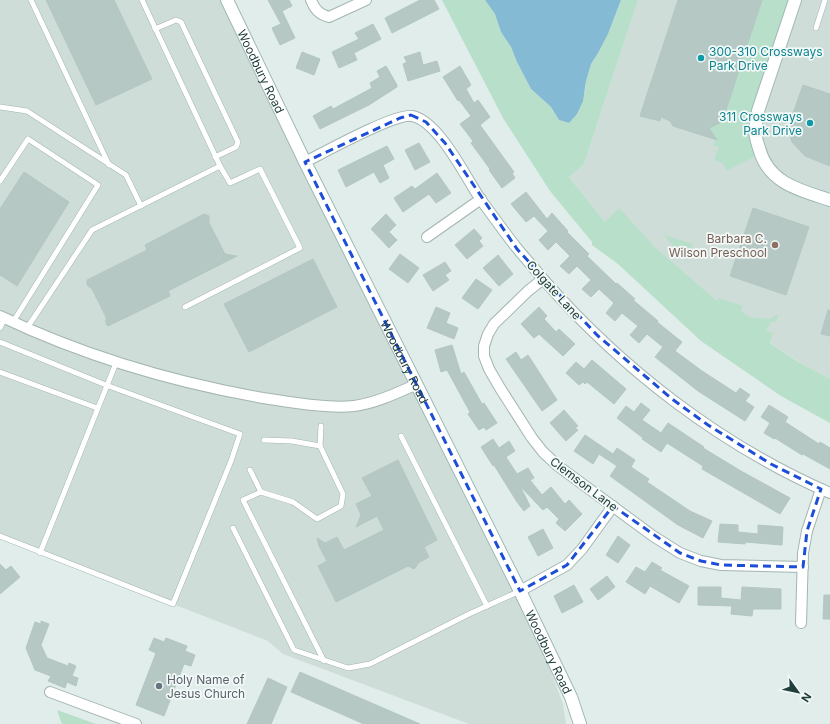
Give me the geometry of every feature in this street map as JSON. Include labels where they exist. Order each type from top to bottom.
[{"type":"main road","name":"Woodbury Road","points":[[227,0],[305,162],[520,591],[571,697],[580,724]]},
{"type":"main road","points":[[795,0],[758,111],[755,130],[757,143],[762,160],[778,179],[787,185],[830,200]]},
{"type":"street","points":[[311,0],[313,6],[319,14],[329,17],[366,0]]},
{"type":"street","name":"Colgate Lane","points":[[305,162],[380,124],[411,115],[426,122],[445,143],[481,199],[517,249],[567,306],[597,335],[629,364],[672,399],[742,447],[826,491]]},
{"type":"street","points":[[427,237],[481,199]]},
{"type":"street","name":"Clemson Lane","points":[[543,279],[528,291],[494,324],[484,346],[484,356],[489,369],[532,438],[543,452],[558,466],[680,554],[700,561],[722,565],[803,567]]},
{"type":"street","points":[[6,318],[70,346],[151,373],[218,390],[292,403],[354,406],[372,402],[417,384]]},
{"type":"street","points":[[801,623],[803,554],[807,531],[826,491]]},
{"type":"street","points":[[520,591],[567,565],[582,549],[614,506]]},
{"type":"street","points":[[50,692],[136,724]]},
{"type":"lane","points":[[30,0],[110,165]]},
{"type":"lane","points":[[142,0],[215,157],[230,183],[260,169],[300,248],[185,307]]},
{"type":"lane","points":[[816,28],[825,0]]},
{"type":"lane","points":[[155,29],[176,20],[180,22],[238,142],[236,146],[215,157]]},
{"type":"lane","points":[[0,107],[27,111],[126,175],[141,206]]},
{"type":"lane","points":[[0,181],[28,139],[98,185],[0,328]]},
{"type":"lane","points":[[27,328],[92,230],[220,166]]},
{"type":"lane","points":[[0,342],[106,385],[240,434],[231,461],[173,604],[0,536]]},
{"type":"lane","points":[[40,553],[116,362]]},
{"type":"lane","points":[[0,372],[97,408]]},
{"type":"lane","points":[[321,426],[320,446],[343,494],[341,506],[317,518],[293,502],[261,492],[243,500],[324,661]]},
{"type":"lane","points":[[401,436],[487,606]]},
{"type":"lane","points":[[264,440],[292,441],[320,446]]},
{"type":"lane","points":[[250,470],[261,492]]},
{"type":"lane","points":[[233,528],[294,650],[348,668],[370,664],[520,591]]},
{"type":"highlighted area","points":[[411,115],[426,122],[445,143],[517,249],[597,335],[672,399],[708,425],[771,464],[821,489],[807,531],[803,567],[721,565],[701,561],[680,553],[613,506],[567,565],[520,591],[305,162],[400,118]]},
{"type":"shaded area","points":[[0,0],[220,0],[280,116],[532,621],[563,704],[566,724],[469,724],[283,654],[268,641],[0,537]]},
{"type":"shaded area","points":[[638,0],[830,0],[830,379],[802,364],[745,326],[647,240],[605,222],[569,177],[584,164]]},
{"type":"green space","points":[[442,0],[485,0],[495,14],[501,32],[511,47],[531,89],[551,107],[559,120],[569,123],[585,91],[591,64],[608,34],[621,0],[638,0],[584,164],[569,177],[605,222],[619,208],[655,247],[717,301],[719,298],[743,306],[741,311],[749,317],[770,319],[775,315],[778,315],[776,322],[771,321],[766,331],[773,333],[770,343],[800,363],[830,379],[830,423],[781,396],[701,341],[618,264],[592,245],[592,242],[550,191],[503,118]]},
{"type":"green space","points":[[762,0],[792,0],[758,111],[760,154],[726,171],[723,163],[714,160],[719,147],[713,145],[716,140],[709,128],[722,121]]},
{"type":"green space","points":[[664,235],[693,244],[686,261]]},
{"type":"green space","points":[[57,710],[96,724],[62,724]]},
{"type":"water","points":[[485,0],[621,0],[608,34],[591,64],[586,81],[583,101],[577,114],[569,123],[559,120],[551,107],[531,89],[511,47],[501,32],[495,14]]},
{"type":"building","points":[[46,0],[114,0],[152,79],[96,105]]},
{"type":"building","points":[[268,0],[289,0],[292,6],[282,11],[295,38],[280,45],[272,28],[281,24]]},
{"type":"building","points":[[420,0],[434,0],[439,9],[392,33],[385,18]]},
{"type":"building","name":"300-310 Crossways Park Drive","points":[[678,0],[762,0],[722,122],[709,128],[717,140],[673,126],[670,121],[661,117],[660,121],[640,116]]},
{"type":"building","points":[[373,24],[381,39],[354,53],[357,60],[339,68],[332,52],[359,39],[355,33]]},
{"type":"building","points":[[302,52],[320,59],[314,75],[296,68]]},
{"type":"building","points":[[420,52],[423,65],[437,61],[440,71],[408,81],[403,64],[407,62],[404,57]]},
{"type":"building","points":[[386,66],[397,87],[369,105],[320,129],[313,116],[331,106],[333,109],[372,88],[370,83],[380,77],[377,71]]},
{"type":"building","points":[[460,66],[471,85],[466,89],[474,103],[478,100],[490,117],[480,125],[514,172],[512,173],[515,178],[502,188],[471,143],[473,141],[460,124],[471,116],[459,100],[458,101],[443,77]]},
{"type":"building","name":"311 Crossways Park Drive","points":[[803,85],[830,94],[830,166],[805,156],[792,142],[790,135],[791,119]]},
{"type":"building","points":[[419,143],[430,162],[415,170],[405,150]]},
{"type":"building","points":[[387,146],[394,159],[383,165],[389,178],[380,183],[374,172],[346,187],[338,170]]},
{"type":"building","points":[[24,172],[69,202],[17,286],[0,275],[0,209]]},
{"type":"building","points":[[437,173],[451,193],[436,203],[429,194],[403,212],[394,198],[412,186],[415,189]]},
{"type":"building","points":[[526,192],[547,219],[552,213],[568,231],[567,232],[589,254],[587,256],[616,284],[617,283],[635,299],[633,300],[658,321],[657,322],[682,342],[675,351],[736,393],[740,388],[750,395],[745,401],[754,407],[745,421],[698,391],[655,357],[663,347],[647,334],[639,343],[630,335],[638,326],[622,313],[615,321],[606,313],[614,303],[599,289],[591,297],[582,289],[591,280],[577,266],[569,274],[560,266],[570,256],[556,242],[548,250],[539,240],[548,231],[534,216],[526,222],[511,204]]},
{"type":"building","points":[[753,208],[809,227],[786,295],[730,276]]},
{"type":"building","points":[[204,214],[209,216],[209,223],[225,254],[237,256],[168,291],[170,296],[108,326],[106,324],[106,317],[92,289],[87,285],[87,280],[147,250],[145,245]]},
{"type":"building","points":[[386,214],[396,225],[389,232],[397,240],[389,248],[371,229]]},
{"type":"building","points":[[474,229],[482,238],[479,241],[483,246],[467,259],[455,245]]},
{"type":"building","points":[[400,254],[419,268],[408,283],[389,269]]},
{"type":"building","points":[[498,255],[513,274],[499,286],[483,268]]},
{"type":"building","points":[[313,259],[337,307],[249,352],[224,304]]},
{"type":"building","points":[[445,262],[451,271],[445,275],[449,280],[433,291],[423,275]]},
{"type":"building","points":[[476,279],[492,290],[478,309],[462,298]]},
{"type":"building","points":[[436,307],[450,313],[446,323],[458,328],[454,339],[427,328]]},
{"type":"building","points":[[539,307],[547,316],[544,319],[556,332],[559,329],[575,344],[563,356],[539,334],[534,338],[521,324]]},
{"type":"building","points":[[828,310],[830,310],[830,336],[821,334]]},
{"type":"building","points":[[452,345],[461,374],[464,372],[482,404],[484,403],[497,423],[486,430],[484,427],[479,430],[468,414],[470,412],[447,370],[441,372],[435,350]]},
{"type":"building","points":[[516,352],[521,360],[528,355],[557,400],[542,411],[506,359]]},
{"type":"building","points":[[592,360],[626,389],[614,404],[587,382],[585,384],[583,382],[579,385],[566,373],[576,362],[584,369]]},
{"type":"building","points":[[641,403],[650,410],[642,420],[661,433],[668,423],[704,447],[703,448],[790,498],[780,514],[702,469],[703,466],[667,443],[661,452],[642,439],[643,438],[617,418],[626,406],[634,412]]},
{"type":"building","points":[[769,405],[788,417],[785,422],[819,444],[820,442],[830,448],[830,469],[764,433],[770,423],[761,417]]},
{"type":"building","points":[[564,410],[578,426],[575,428],[578,430],[566,441],[550,423]]},
{"type":"building","points":[[585,435],[613,454],[617,448],[635,460],[631,467],[649,479],[647,482],[690,511],[712,521],[703,538],[678,525],[610,476],[617,466],[599,454],[593,464],[574,451]]},
{"type":"building","points":[[493,439],[499,448],[509,441],[515,451],[506,457],[517,474],[528,468],[534,478],[530,480],[542,495],[551,487],[565,504],[569,500],[582,514],[565,531],[556,523],[559,519],[547,507],[543,510],[520,486],[530,506],[524,511],[481,447]]},
{"type":"building","points":[[398,460],[437,540],[424,547],[429,557],[418,563],[414,569],[408,566],[336,602],[318,566],[327,561],[319,546],[317,538],[325,543],[337,537],[344,550],[384,530],[377,516],[356,527],[361,515],[356,504],[372,496],[362,478]]},
{"type":"building","points":[[720,524],[738,525],[738,532],[758,534],[758,525],[783,527],[782,545],[745,542],[745,544],[718,542]]},
{"type":"building","points":[[543,529],[553,548],[538,556],[528,537]]},
{"type":"building","points":[[618,536],[630,545],[618,563],[606,555]]},
{"type":"building","points":[[652,562],[662,568],[660,570],[689,586],[679,603],[650,586],[645,594],[626,582],[636,567],[645,572]]},
{"type":"building","points":[[0,564],[6,570],[11,566],[20,577],[0,594]]},
{"type":"building","points":[[607,576],[615,587],[598,600],[590,589]]},
{"type":"building","points":[[574,585],[583,602],[562,613],[554,596]]},
{"type":"building","points":[[698,587],[721,587],[721,598],[741,600],[742,587],[781,589],[781,609],[753,609],[752,616],[731,614],[732,606],[698,605]]},
{"type":"building","points":[[824,595],[830,595],[830,619],[823,619]]},
{"type":"building","points":[[41,621],[49,624],[41,645],[47,658],[68,666],[69,663],[76,666],[72,676],[78,678],[76,686],[67,682],[65,688],[48,681],[51,676],[35,670],[26,648],[35,622],[41,624]]},
{"type":"building","name":"Holy Name of Jesus Church","points":[[154,638],[164,642],[166,638],[187,646],[185,651],[195,655],[191,666],[184,664],[164,716],[136,705],[156,653],[149,650]]},
{"type":"building","points":[[300,672],[420,724],[364,724],[291,692]]},
{"type":"building","points":[[268,678],[287,687],[271,724],[247,724]]},
{"type":"place","name":"300-310 Crossways Park Drive","points":[[701,58]]},
{"type":"place","name":"311 Crossways Park Drive","points":[[810,123]]},
{"type":"place","name":"Barbara C. Wilson Preschool","points":[[775,245]]},
{"type":"place","name":"Holy Name of Jesus Church","points":[[159,686]]}]
